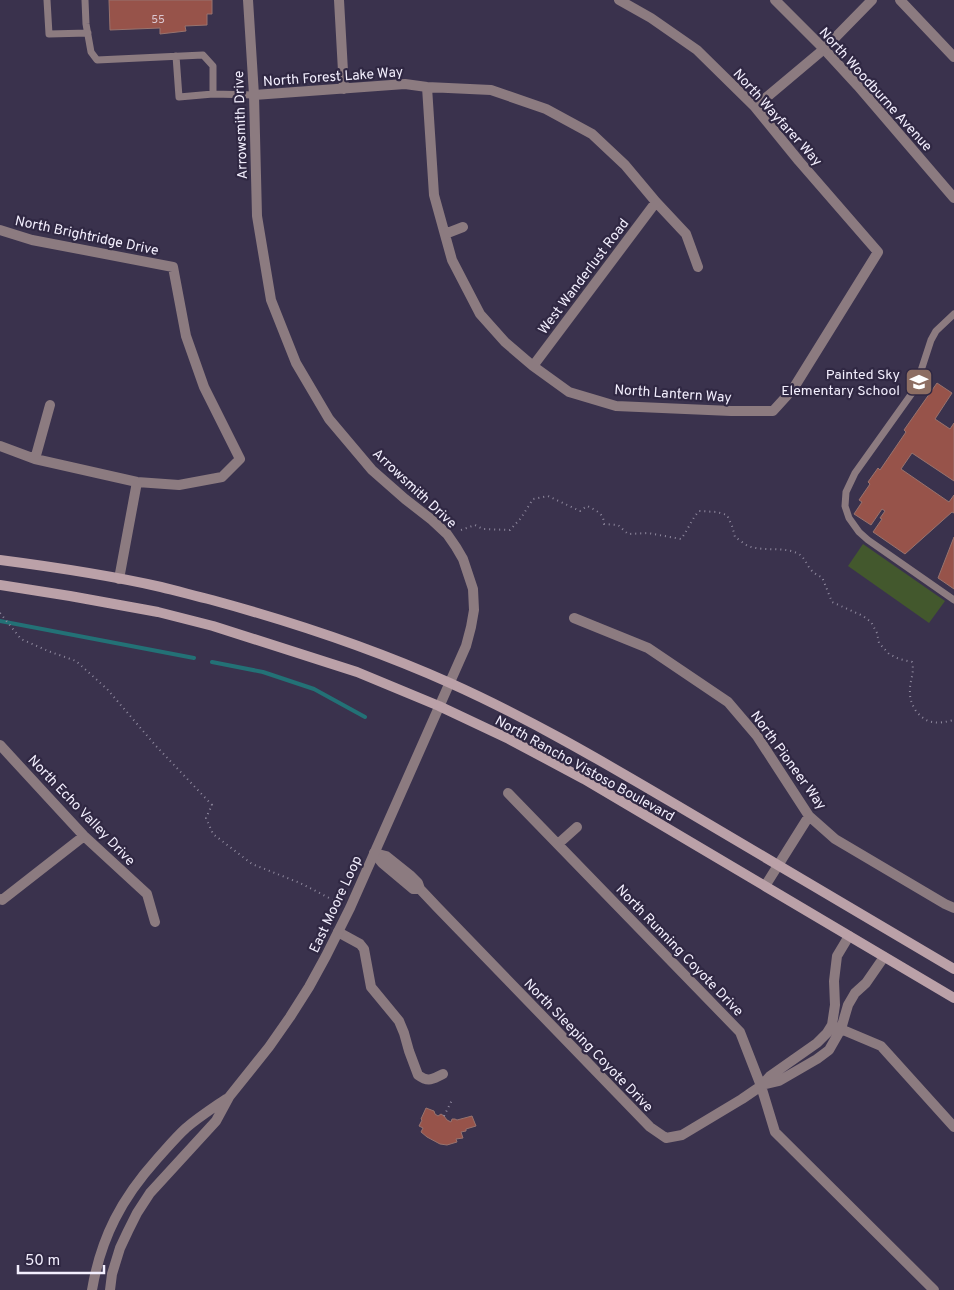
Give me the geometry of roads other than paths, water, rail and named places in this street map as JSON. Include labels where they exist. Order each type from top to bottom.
[{"type":"main road","name":"North Rancho Vistoso Boulevard","points":[[0,560],[119,579],[250,610],[299,625],[370,651],[449,683],[533,723],[605,763],[954,969]]},
{"type":"main road","name":"North Rancho Vistoso Boulevard","points":[[0,585],[158,612],[213,626],[356,672],[439,706],[509,739],[584,779],[954,998]]},
{"type":"street","name":"Arrowsmith Drive","points":[[248,0],[254,95],[257,216],[271,300],[296,362],[329,419],[372,470],[447,534],[463,559],[473,589],[474,610],[472,627],[466,646],[439,706]]},
{"type":"street","points":[[339,0],[344,89]]},
{"type":"street","name":"North Wayfarer Way","points":[[619,0],[652,18],[697,50],[755,107],[878,252],[793,389],[773,411]]},
{"type":"street","name":"North Woodburne Avenue","points":[[775,0],[858,86],[954,198]]},
{"type":"street","points":[[755,107],[824,49],[872,0]]},
{"type":"street","points":[[900,0],[954,57]]},
{"type":"street","name":"North Forest Lake Way","points":[[254,95],[405,84],[491,90],[546,109],[592,134],[625,165],[686,234],[698,267]]},
{"type":"street","name":"North Lantern Way","points":[[427,87],[434,195],[452,260],[480,314],[505,342],[533,366],[569,392],[616,406],[773,411]]},
{"type":"street","name":"West Wanderlust Road","points":[[533,366],[656,202]]},
{"type":"street","points":[[445,234],[463,227]]},
{"type":"street","name":"North Brightridge Drive","points":[[0,230],[32,240],[173,267],[186,336],[204,387],[240,459],[222,476],[179,485],[137,482]]},
{"type":"street","points":[[35,458],[50,405]]},
{"type":"street","points":[[0,446],[35,458],[137,482],[119,579]]},
{"type":"street","name":"North Pioneer Way","points":[[574,618],[648,648],[728,702],[757,736],[809,816],[835,839],[954,908]]},
{"type":"street","name":"East Moore Loop","points":[[110,1290],[112,1274],[120,1248],[137,1213],[150,1193],[216,1121],[229,1097],[269,1047],[309,987],[350,908],[439,706]]},
{"type":"street","name":"North Echo Valley Drive","points":[[0,745],[84,836],[147,894],[155,922]]},
{"type":"street","name":"North Running Coyote Drive","points":[[508,793],[740,1032],[761,1086],[775,1132],[934,1290]]},
{"type":"street","points":[[765,886],[809,816]]},
{"type":"street","points":[[558,844],[577,827]]},
{"type":"street","points":[[0,900],[84,836]]},
{"type":"street","name":"North Sleeping Coyote Drive","points":[[374,853],[386,856],[418,883],[420,889],[650,1127],[666,1138],[682,1135],[742,1099],[761,1086],[770,1076],[817,1043],[836,1027],[855,993],[866,983],[884,957]]},
{"type":"street","points":[[338,932],[360,944],[364,949],[371,987],[398,1021],[418,1075],[430,1080],[444,1074]]},
{"type":"street","points":[[849,936],[837,956],[834,981],[836,1027],[881,1046],[954,1128]]},
{"type":"street","name":"East Moore Loop","points":[[92,1290],[96,1266],[105,1240],[118,1212],[134,1187],[170,1144],[186,1129],[229,1097]]},
{"type":"lane","points":[[47,0],[49,34],[88,33]]},
{"type":"lane","points":[[85,0],[91,52],[97,60],[202,55],[213,66],[213,94]]},
{"type":"lane","points":[[176,56],[179,97],[213,94],[254,95]]},
{"type":"lane","points":[[954,314],[936,331],[931,340],[915,389],[855,473],[846,492],[845,506],[859,532],[868,540],[954,600]]},
{"type":"waterway","points":[[0,621],[194,658]]},
{"type":"waterway","points":[[212,662],[263,672],[314,689],[365,717]]},
{"type":"place","name":"Painted Sky Elementary School","points":[[919,382]]}]
